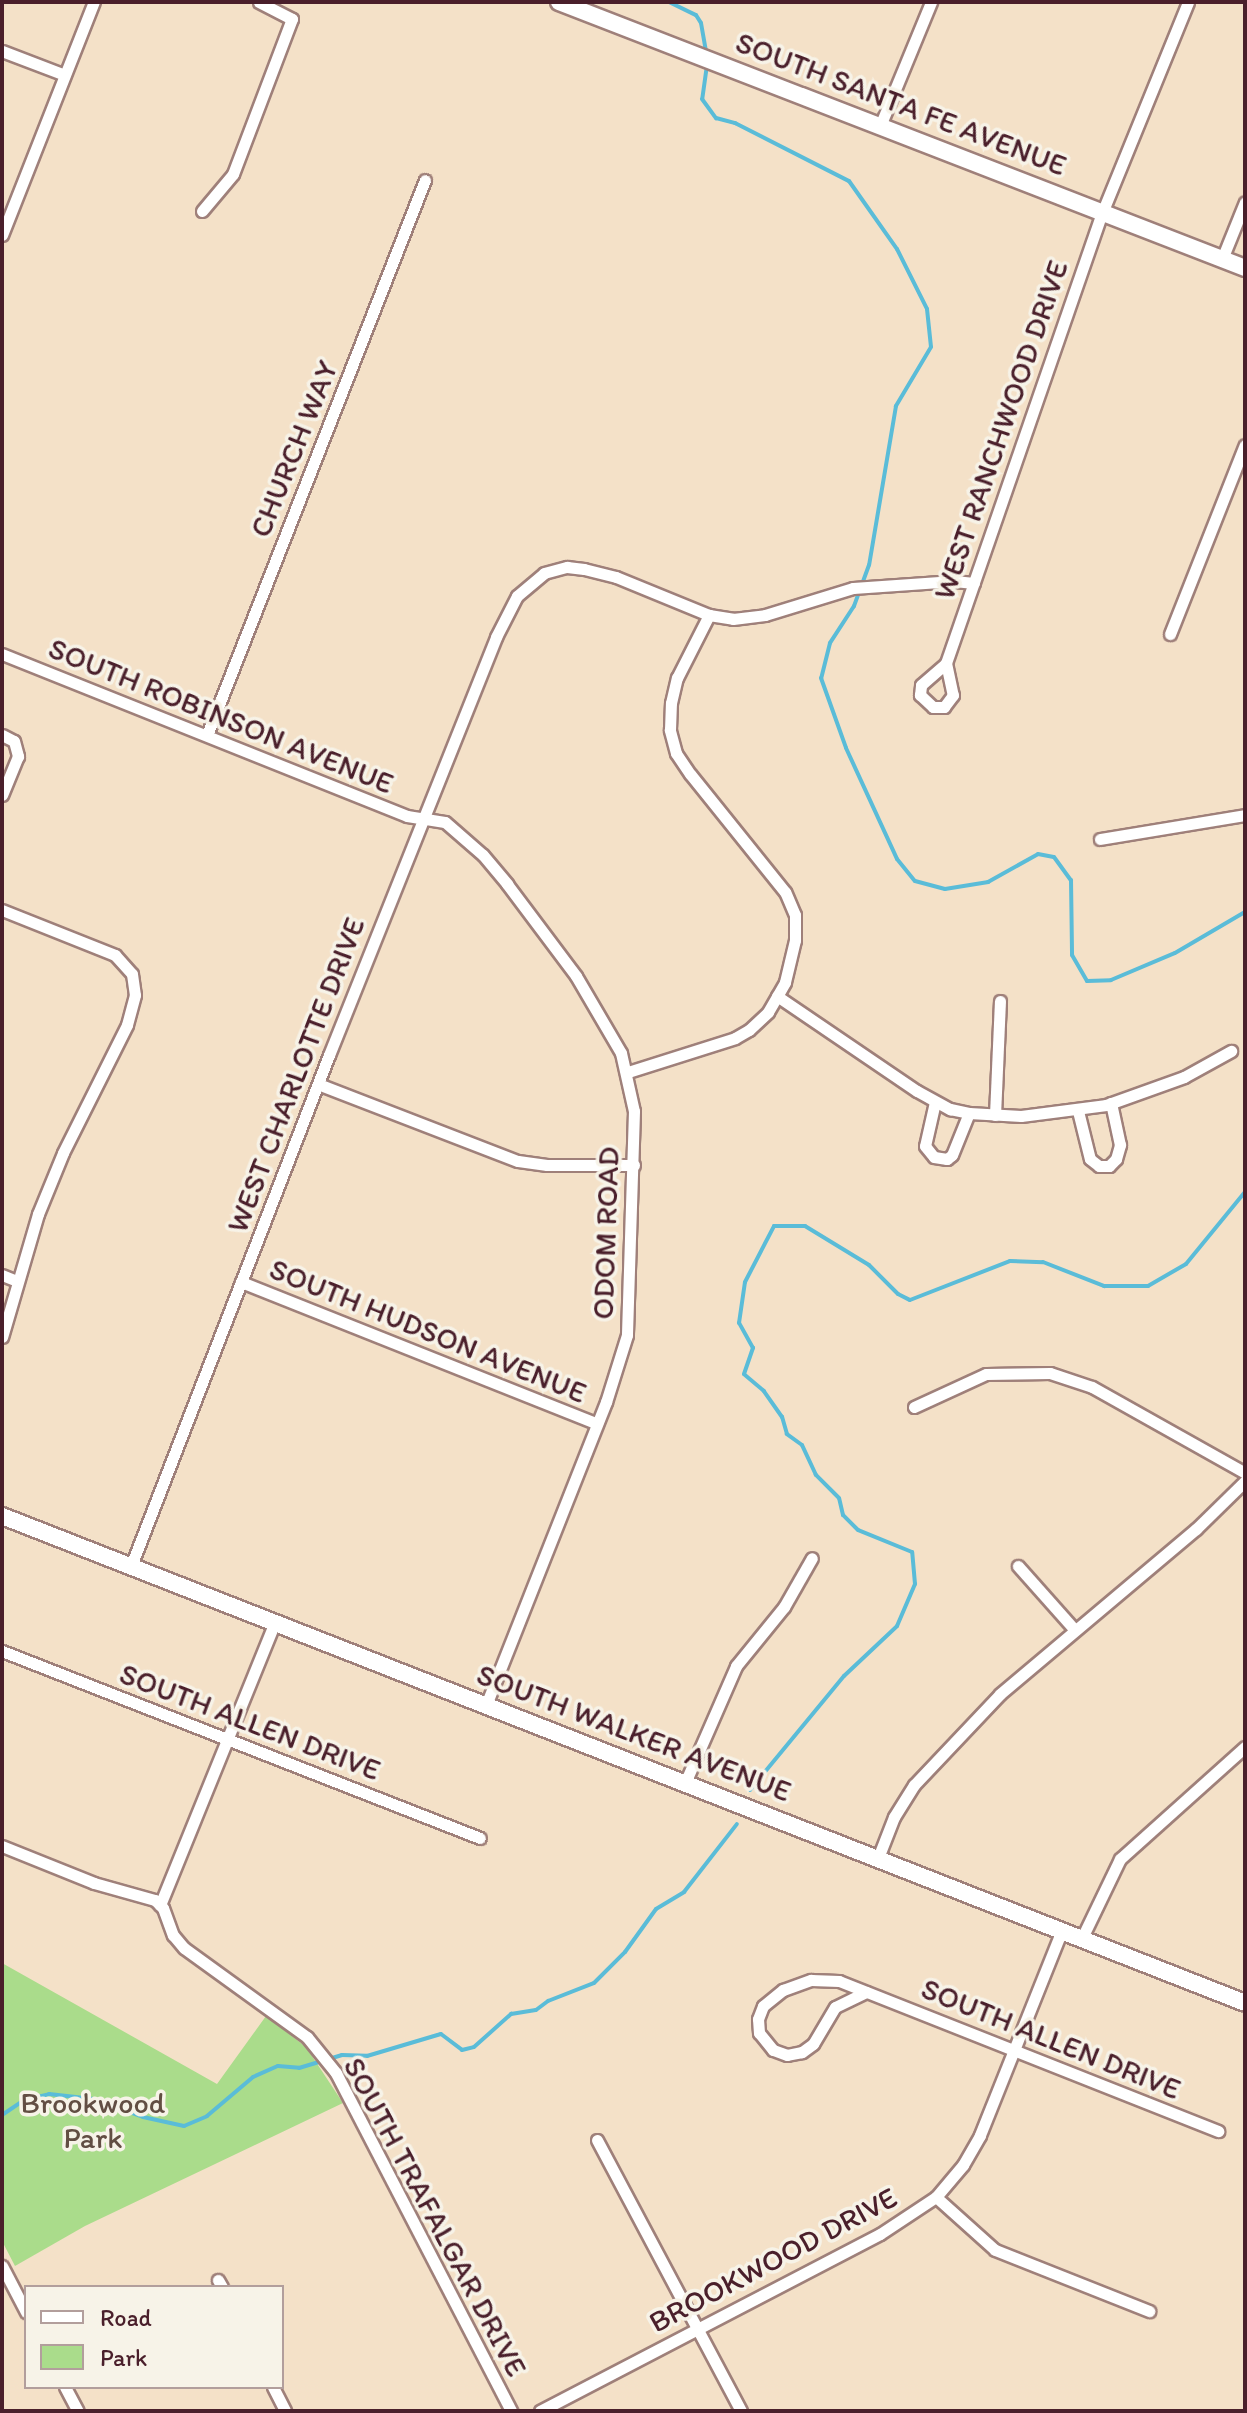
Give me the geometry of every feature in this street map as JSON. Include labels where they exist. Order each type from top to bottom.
[{"type":"main road","name":"SOUTH SANTA FE AVENUE","points":[[559,2],[1245,268]]},
{"type":"main road","name":"SOUTH WALKER AVENUE","points":[[2,1516],[1245,2003]]},
{"type":"street","points":[[2,235],[6,208],[94,2]]},
{"type":"street","points":[[202,211],[233,174],[292,19],[259,2]]},
{"type":"street","points":[[880,126],[931,2]]},
{"type":"street","name":"WEST RANCHWOOD DRIVE","points":[[946,663],[1102,213],[1188,2]]},
{"type":"street","points":[[2,51],[65,75]]},
{"type":"street","name":"CHURCH WAY","points":[[207,735],[425,180]]},
{"type":"street","points":[[1222,259],[1245,202]]},
{"type":"street","points":[[1170,634],[1245,445]]},
{"type":"street","name":"WEST CHARLOTTE DRIVE","points":[[131,1566],[423,818],[511,604],[544,573],[567,567],[607,574],[709,615]]},
{"type":"street","points":[[628,1072],[735,1038],[759,1021],[787,975],[795,940],[792,904],[676,753],[670,730],[671,703],[677,678],[709,615],[733,619],[765,615],[828,594],[876,585],[974,583]]},
{"type":"street","name":"SOUTH ROBINSON AVENUE","points":[[2,654],[407,816],[423,818]]},
{"type":"street","points":[[2,735],[14,741],[18,756],[3,792]]},
{"type":"street","points":[[2,774],[3,792]]},
{"type":"street","points":[[1100,839],[1245,815]]},
{"type":"street","name":"ODOM ROAD","points":[[423,818],[445,822],[491,865],[576,976],[604,1020],[628,1072],[634,1111],[628,1323],[619,1366],[486,1705]]},
{"type":"street","points":[[2,910],[109,951],[127,966],[134,980],[131,1016],[63,1153],[17,1281],[2,1337]]},
{"type":"street","points":[[777,996],[935,1102],[969,1113],[995,1115],[1078,1111],[1111,1103],[1184,1077],[1231,1051]]},
{"type":"street","points":[[995,1115],[1000,1001]]},
{"type":"street","points":[[318,1084],[518,1161],[547,1165],[634,1165]]},
{"type":"street","points":[[935,1102],[925,1146],[934,1157],[947,1159],[952,1155],[969,1113]]},
{"type":"street","points":[[1078,1111],[1090,1159],[1099,1166],[1109,1166],[1116,1159],[1120,1145],[1111,1103]]},
{"type":"street","points":[[2,1275],[17,1281]]},
{"type":"street","name":"SOUTH HUDSON AVENUE","points":[[241,1282],[597,1424]]},
{"type":"street","points":[[914,1407],[986,1374],[1050,1373],[1092,1387],[1245,1473]]},
{"type":"street","points":[[878,1858],[894,1817],[914,1785],[1000,1694],[1196,1529],[1245,1481]]},
{"type":"street","points":[[685,1783],[736,1666],[784,1607],[812,1558]]},
{"type":"street","points":[[1018,1566],[1074,1629]]},
{"type":"street","points":[[2,1846],[160,1905],[275,1622]]},
{"type":"street","name":"SOUTH ALLEN DRIVE","points":[[2,1651],[480,1838]]},
{"type":"street","points":[[1081,1940],[1111,1871],[1120,1859],[1245,1747]]},
{"type":"street","name":"SOUTH TRAFALGAR DRIVE","points":[[160,1905],[173,1935],[184,1948],[307,2037],[336,2073],[511,2411]]},
{"type":"street","name":"BROOKWOOD DRIVE","points":[[540,2411],[880,2234],[936,2197],[973,2150],[1061,1932]]},
{"type":"street","name":"SOUTH ALLEN DRIVE","points":[[866,1992],[835,2007],[813,2044],[802,2052],[787,2055],[773,2050],[759,2033],[758,2019],[763,2006],[799,1983],[826,1978],[866,1992],[1218,2131]]},
{"type":"street","points":[[597,2140],[741,2411]]},
{"type":"street","points":[[936,2197],[995,2250],[1149,2311]]},
{"type":"street","points":[[2,2266],[24,2308]]},
{"type":"street","points":[[66,2389],[78,2411]]},
{"type":"street","points":[[274,2389],[285,2411]]},
{"type":"green space","name":"Brookwood Park","points":[[2,1963],[217,2084],[266,2016],[306,2047],[343,2103],[85,2226],[15,2266],[2,2241]]},
{"type":"waterway","points":[[669,2],[696,15],[701,23],[706,52]]},
{"type":"waterway","points":[[707,65],[702,99],[716,118],[735,123],[849,181],[897,249],[927,309],[931,347],[896,406],[869,565],[854,606],[830,643],[821,678],[846,748],[897,859],[915,881],[945,889],[988,882],[1038,854],[1054,857],[1071,880],[1072,955],[1087,981],[1111,980],[1175,953],[1245,912]]},
{"type":"waterway","points":[[750,1790],[844,1676],[897,1626],[915,1584],[912,1552],[858,1530],[843,1515],[839,1498],[816,1475],[802,1445],[787,1434],[782,1417],[764,1391],[744,1374],[753,1348],[739,1323],[745,1282],[774,1226],[805,1226],[869,1265],[898,1294],[910,1300],[1010,1261],[1043,1262],[1104,1286],[1148,1286],[1186,1264],[1245,1192]]},
{"type":"waterway","points":[[2,2115],[24,2100],[49,2094],[94,2099],[143,2117],[184,2126],[207,2116],[253,2077],[278,2066],[299,2068],[342,2055],[367,2056],[441,2034],[462,2050],[474,2047],[511,2014],[536,2010],[548,2001],[594,1983],[625,1952],[656,1909],[684,1892],[737,1824]]}]
